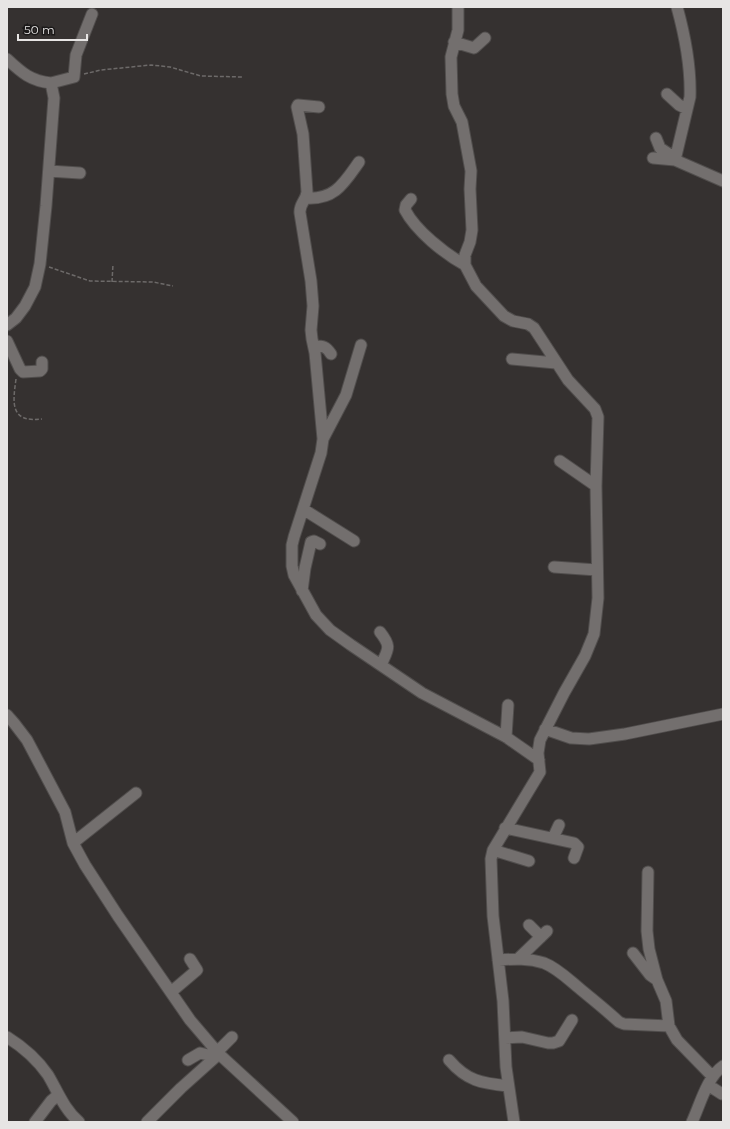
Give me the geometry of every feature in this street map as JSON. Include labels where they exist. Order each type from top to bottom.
[{"type":"street","points":[[458,7],[458,30],[451,57],[452,102],[462,122],[472,170],[470,189],[472,230],[465,265]]},
{"type":"street","points":[[675,159],[690,97],[689,68],[678,7]]},
{"type":"street","points":[[7,60],[19,71],[38,81],[51,83],[74,77],[76,55],[92,14]]},
{"type":"street","points":[[454,42],[474,48],[485,38]]},
{"type":"street","points":[[7,325],[16,318],[25,306],[34,287],[40,264],[54,109],[51,83]]},
{"type":"street","points":[[666,94],[679,105],[687,109]]},
{"type":"street","points":[[319,107],[298,105],[297,107],[303,134],[306,198],[299,210],[311,281],[311,330],[316,359],[323,439],[321,453],[294,537],[292,566],[294,575],[316,614],[330,630],[422,693],[506,737],[539,760]]},
{"type":"street","points":[[656,138],[660,148],[675,159],[723,181]]},
{"type":"street","points":[[653,158],[675,159]]},
{"type":"street","points":[[306,198],[316,199],[331,194],[341,187],[359,162]]},
{"type":"street","points":[[49,172],[80,173]]},
{"type":"street","points":[[411,199],[405,210],[414,223],[445,252],[465,265],[476,286],[504,316],[513,321],[531,325],[568,380],[597,413],[597,611],[594,634],[585,656],[545,729],[539,747],[540,772],[493,850],[490,866],[493,916],[503,1001],[508,1086],[514,1122]]},
{"type":"street","points":[[7,341],[18,365],[23,372],[40,371],[42,362]]},
{"type":"street","points":[[323,439],[346,395],[361,345]]},
{"type":"street","points":[[314,346],[323,346],[332,354]]},
{"type":"street","points":[[512,359],[556,363]]},
{"type":"street","points":[[560,460],[596,486]]},
{"type":"street","points":[[303,508],[354,541]]},
{"type":"street","points":[[302,590],[311,542],[314,541],[320,544]]},
{"type":"street","points":[[554,567],[597,570]]},
{"type":"street","points":[[380,632],[388,642],[388,648],[381,665]]},
{"type":"street","points":[[506,737],[508,705]]},
{"type":"street","points":[[545,729],[571,738],[589,739],[625,734],[723,714]]},
{"type":"street","points":[[7,715],[27,740],[65,812],[73,843],[118,916],[190,1020],[217,1054],[293,1122]]},
{"type":"street","points":[[73,843],[136,793]]},
{"type":"street","points":[[553,838],[559,825]]},
{"type":"street","points":[[505,828],[576,844],[578,847],[574,858]]},
{"type":"street","points":[[493,850],[529,861]]},
{"type":"street","points":[[648,872],[647,931],[649,950],[657,980],[666,1001],[669,1026],[677,1040],[722,1094]]},
{"type":"street","points":[[519,958],[544,934],[529,925]]},
{"type":"street","points":[[633,953],[650,975],[657,980]]},
{"type":"street","points":[[498,960],[519,958],[539,962],[551,967],[619,1022],[624,1024],[669,1026]]},
{"type":"street","points":[[171,992],[197,970],[190,959]]},
{"type":"street","points":[[506,1038],[522,1037],[553,1043],[559,1041],[572,1020]]},
{"type":"street","points":[[7,1037],[24,1048],[37,1061],[48,1076],[67,1109],[79,1122]]},
{"type":"street","points":[[148,1122],[217,1054],[232,1037]]},
{"type":"street","points":[[188,1060],[200,1053],[208,1055],[217,1054]]},
{"type":"street","points":[[449,1060],[460,1071],[478,1082],[508,1086]]},
{"type":"street","points":[[692,1122],[710,1080],[718,1069],[723,1066]]},
{"type":"street","points":[[35,1122],[58,1094]]},
{"type":"path","points":[[74,77],[101,70],[151,65],[170,67],[201,76],[243,77]]},
{"type":"path","points":[[40,264],[64,270],[90,280],[112,282],[153,282],[173,286]]},
{"type":"path","points":[[112,282],[113,264]]},
{"type":"path","points":[[18,365],[13,403],[14,410],[23,417],[32,421],[42,419]]}]
